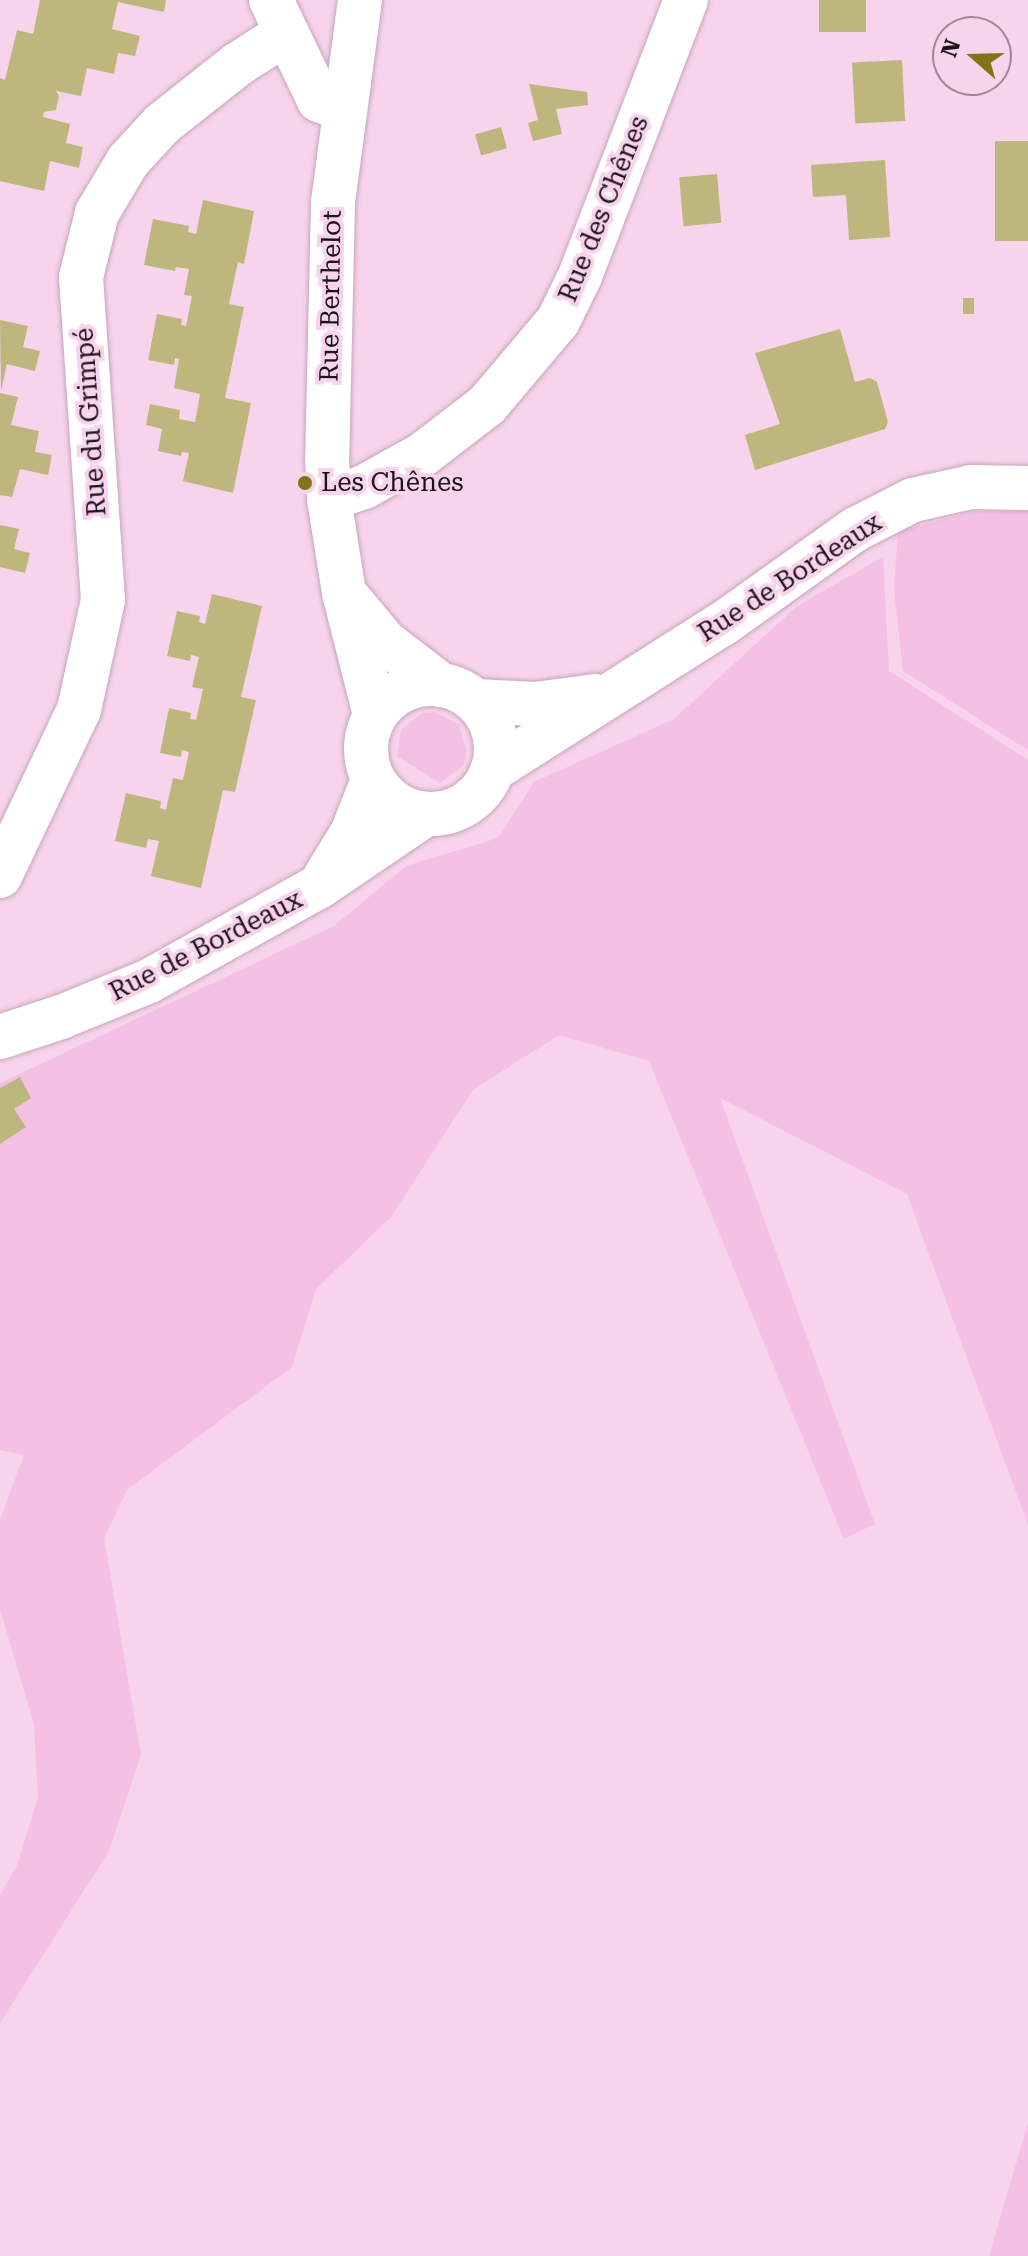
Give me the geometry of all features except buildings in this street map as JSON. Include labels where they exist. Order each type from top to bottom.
[{"type":"street","name":"Rue Berthelot","points":[[360,0],[333,203],[329,499],[344,593],[375,715]]},
{"type":"street","name":"Rue des Chênes","points":[[329,499],[364,487],[422,455],[487,405],[558,321],[580,276],[686,0]]},
{"type":"street","points":[[285,11],[319,100],[344,109]]},
{"type":"street","name":"Rue du Grimpé","points":[[0,876],[79,710],[103,600],[81,277],[97,213],[128,161],[162,124],[238,64],[285,11]]},
{"type":"street","name":"Rue de Bordeaux","points":[[492,770],[609,693],[724,623],[856,529],[913,500],[971,487],[1028,488]]},
{"type":"street","points":[[344,593],[385,642],[458,693],[494,733],[492,770],[473,798],[442,813],[426,814],[396,803],[373,780],[366,747],[375,715],[403,690],[422,685],[458,693]]},
{"type":"street","name":"Rue de Bordeaux","points":[[458,693],[535,704],[609,693]]},
{"type":"street","name":"Rue de Bordeaux","points":[[320,886],[352,833],[373,780]]},
{"type":"street","name":"Rue de Bordeaux","points":[[0,1037],[61,1017],[149,981],[320,886],[426,814]]},
{"type":"shaded area","points":[[1028,510],[1028,750],[903,671],[894,589],[898,531],[972,512]]},
{"type":"shaded area","points":[[883,557],[889,671],[1028,760],[1028,1525],[907,1194],[720,1098],[875,1524],[844,1539],[649,1061],[559,1035],[473,1090],[391,1217],[316,1289],[292,1367],[127,1490],[104,1538],[141,1755],[109,1851],[0,2023],[0,1895],[17,1866],[38,1797],[34,1725],[0,1609],[0,1520],[24,1455],[0,1450],[0,1083],[334,926],[406,866],[498,838],[534,782],[674,719],[797,606]]},
{"type":"shaded area","points":[[435,712],[459,725],[467,752],[463,766],[440,783],[397,756],[401,730],[422,713]]},
{"type":"shaded area","points":[[1028,2123],[1028,2256],[989,2256]]},
{"type":"place","name":"Les Chênes","points":[[305,483]]}]
